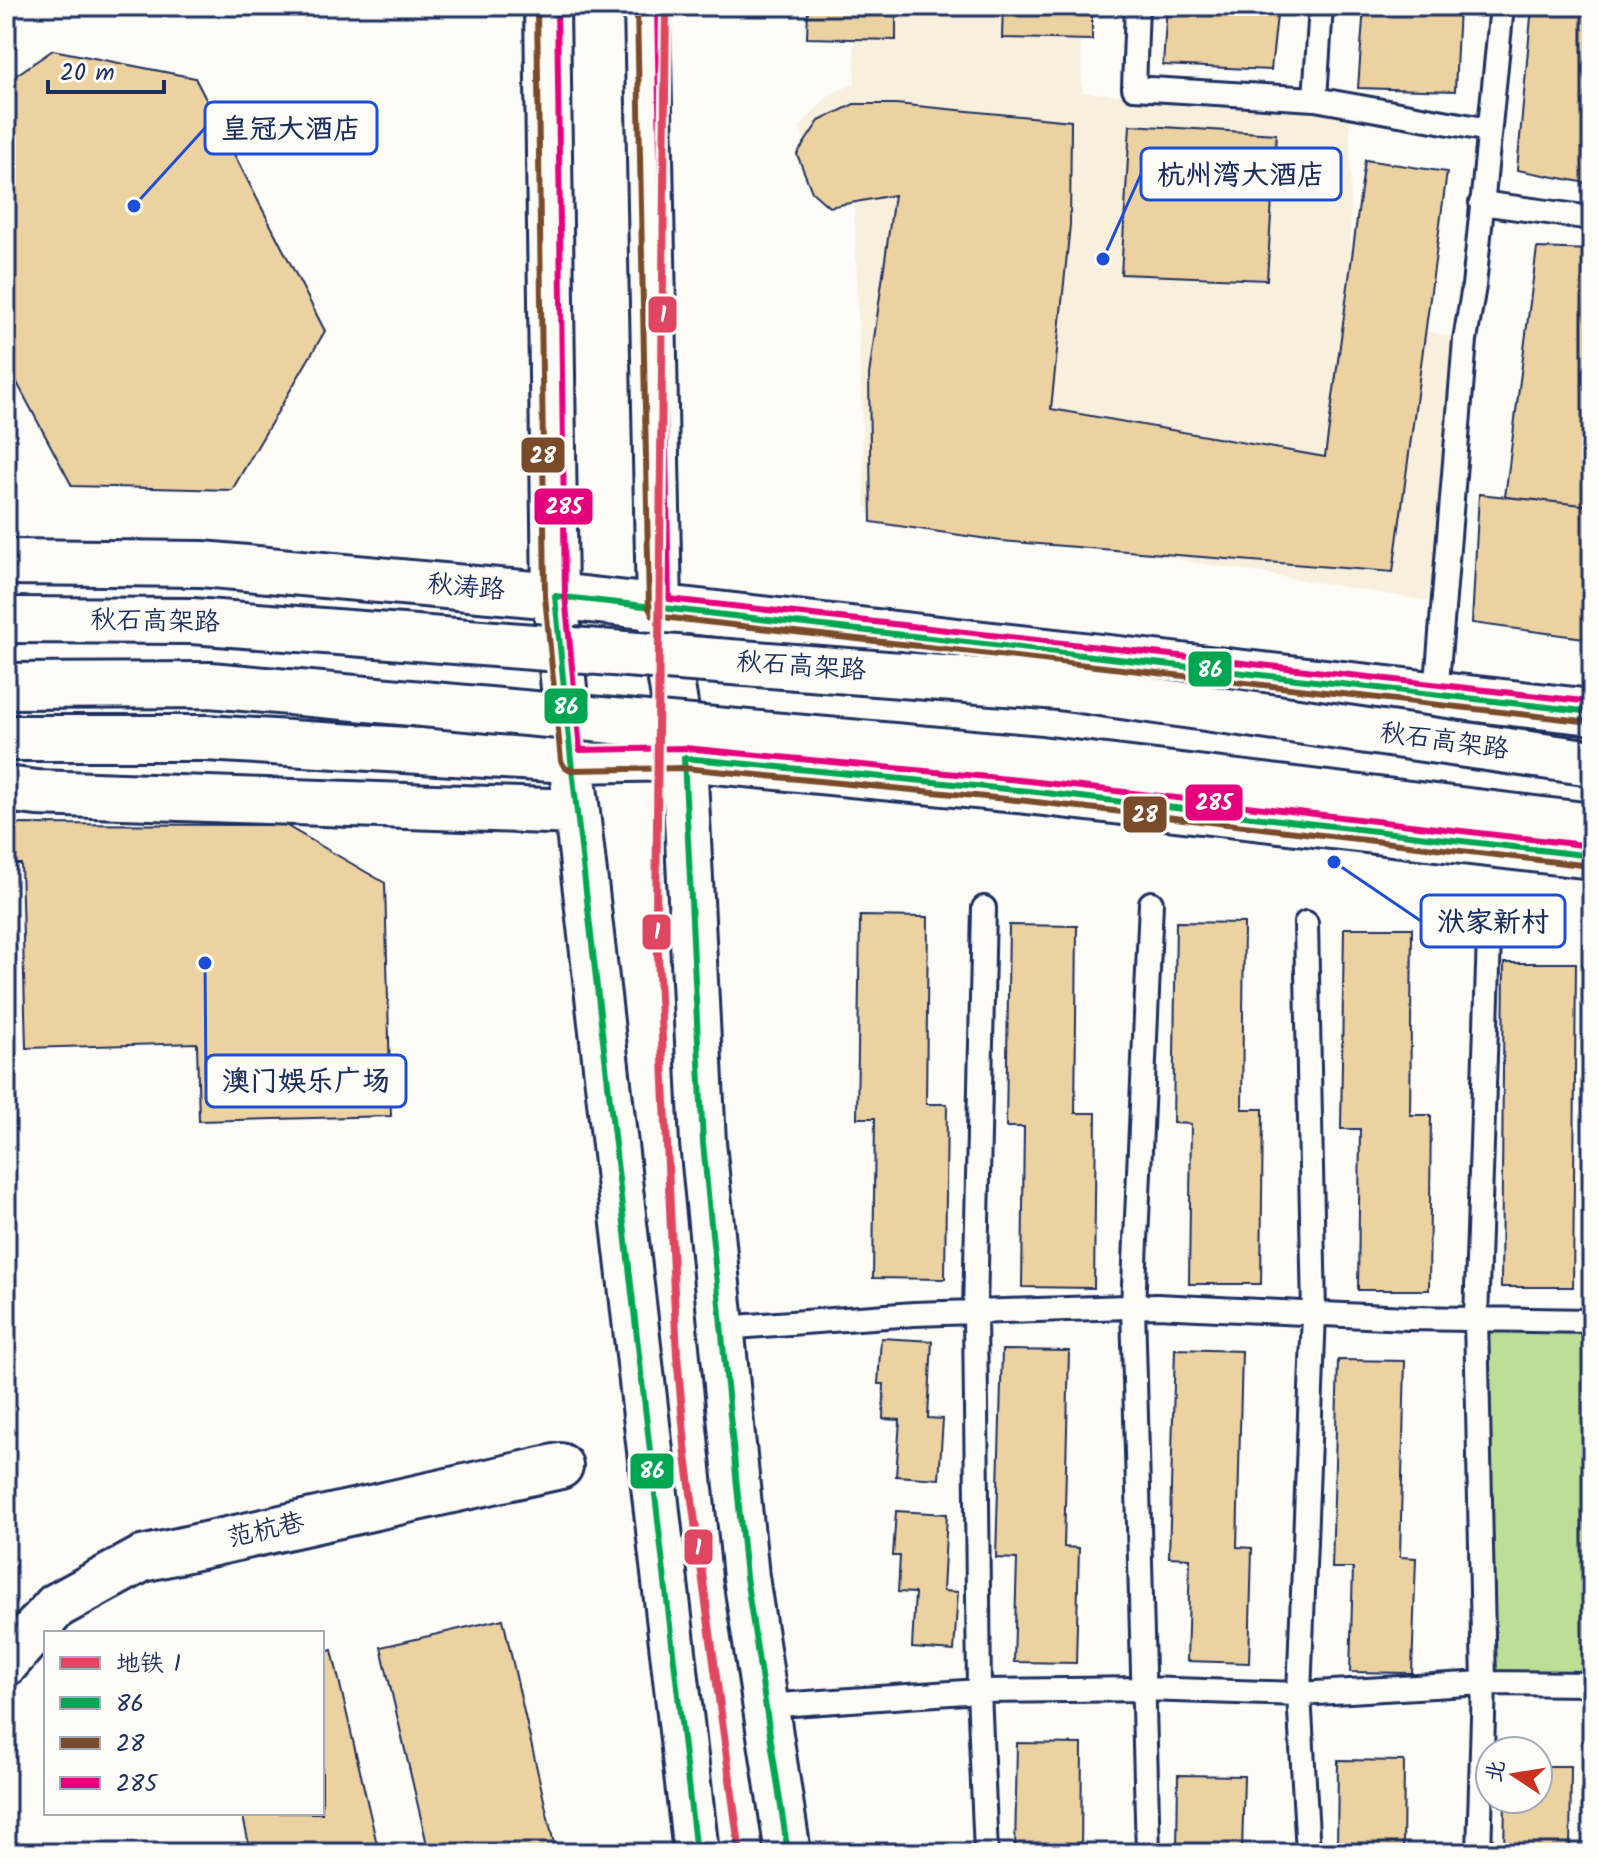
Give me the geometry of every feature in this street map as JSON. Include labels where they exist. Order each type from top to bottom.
[{"type":"main road","points":[[547,6],[555,596],[696,1853]]},
{"type":"main road","points":[[647,6],[659,608],[684,758],[703,1143],[746,1577],[788,1853]]},
{"type":"main road","name":"秋涛路","points":[[6,562],[202,564],[555,596],[1592,712]]},
{"type":"main road","name":"秋石高架路","points":[[6,620],[192,621],[1059,687],[1592,763]]},
{"type":"main road","points":[[6,686],[210,685],[610,720],[1040,759],[1592,826]]},
{"type":"main road","points":[[6,738],[206,738],[571,760],[684,758],[1028,791],[1592,856]]},
{"type":"main road","points":[[6,789],[37,793],[577,812]]},
{"type":"main road","name":"范杭巷","points":[[6,1663],[56,1606],[142,1559],[560,1466]]},
{"type":"lane","points":[[1137,6],[1134,88],[1315,99],[1489,130]]},
{"type":"lane","points":[[1315,99],[1321,6]]},
{"type":"lane","points":[[1436,695],[1465,340],[1474,286],[1502,6]]},
{"type":"lane","points":[[1481,203],[1592,218]]},
{"type":"lane","points":[[1148,1853],[1133,1307],[1151,903]]},
{"type":"lane","points":[[984,908],[975,1312],[979,1691],[986,1853]]},
{"type":"lane","points":[[1306,923],[1314,1313],[1299,1694],[1308,1853]]},
{"type":"lane","points":[[1479,1853],[1484,1683],[1476,1319],[1489,938]]},
{"type":"lane","points":[[722,1328],[975,1312],[1157,1306],[1592,1321]]},
{"type":"lane","points":[[765,1706],[979,1691],[1145,1689],[1299,1694],[1484,1683],[1592,1684]]},
{"type":"shaded area","points":[[853,6],[1079,6],[1082,92],[1350,116],[1351,315],[1465,340],[1428,601],[865,507],[854,202],[814,178],[800,127],[829,95],[855,83]]},
{"type":"green space","points":[[1476,1319],[1592,1319],[1592,1687],[1484,1683]]},
{"type":"building","points":[[808,6],[896,6],[896,40],[807,38]]},
{"type":"building","points":[[1003,6],[1092,6],[1092,40],[1002,38]]},
{"type":"building","points":[[1167,6],[1278,6],[1271,70],[1163,65]]},
{"type":"building","points":[[1364,6],[1459,6],[1455,91],[1358,88]]},
{"type":"building","points":[[1532,6],[1592,6],[1592,184],[1517,170]]},
{"type":"building","points":[[53,50],[195,78],[325,331],[232,490],[72,486],[6,362],[6,82]]},
{"type":"building","points":[[854,104],[896,104],[1071,121],[1070,225],[1051,409],[1325,457],[1365,160],[1447,172],[1393,572],[1001,541],[871,522],[869,375],[894,195],[829,207],[812,192],[797,154],[819,121]]},
{"type":"building","points":[[1130,125],[1276,134],[1267,280],[1121,274]]},
{"type":"building","points":[[1537,248],[1592,250],[1592,506],[1505,497]]},
{"type":"building","points":[[1479,494],[1592,506],[1592,639],[1472,623]]},
{"type":"building","points":[[6,824],[285,825],[385,883],[391,1116],[199,1121],[197,1043],[26,1048],[21,864],[6,864]]},
{"type":"building","points":[[860,916],[928,917],[926,1104],[947,1104],[945,1279],[873,1278],[875,1118],[857,1118]]},
{"type":"building","points":[[1176,922],[1244,923],[1242,1109],[1263,1109],[1261,1284],[1189,1284],[1191,1124],[1173,1123]]},
{"type":"building","points":[[1009,925],[1077,926],[1075,1113],[1096,1113],[1094,1288],[1022,1287],[1024,1127],[1006,1127]]},
{"type":"building","points":[[1344,928],[1412,928],[1410,1115],[1431,1115],[1429,1290],[1358,1290],[1360,1129],[1341,1129]]},
{"type":"building","points":[[1504,963],[1576,963],[1573,1287],[1501,1287]]},
{"type":"building","points":[[881,1338],[932,1341],[928,1418],[943,1419],[939,1479],[896,1476],[900,1420],[883,1419],[884,1384],[878,1384]]},
{"type":"building","points":[[1175,1349],[1242,1351],[1237,1547],[1252,1548],[1249,1663],[1187,1661],[1190,1558],[1169,1557]]},
{"type":"building","points":[[1002,1350],[1069,1351],[1064,1547],[1079,1548],[1076,1663],[1014,1662],[1017,1559],[996,1558]]},
{"type":"building","points":[[1338,1360],[1405,1361],[1400,1557],[1416,1558],[1412,1673],[1350,1672],[1353,1568],[1332,1568]]},
{"type":"building","points":[[896,1511],[947,1514],[943,1591],[958,1592],[954,1651],[912,1648],[915,1593],[898,1592],[900,1556],[893,1556]]},
{"type":"building","points":[[503,1619],[556,1853],[429,1853],[381,1647]]},
{"type":"building","points":[[332,1650],[379,1853],[251,1853],[242,1815],[324,1815],[324,1652]]},
{"type":"building","points":[[1017,1743],[1082,1744],[1081,1853],[1015,1853]]},
{"type":"building","points":[[1338,1760],[1404,1761],[1403,1853],[1337,1853]]},
{"type":"building","points":[[1554,1766],[1571,1766],[1570,1853],[1504,1853],[1505,1815],[1554,1815]]},
{"type":"building","points":[[1178,1775],[1244,1776],[1242,1853],[1177,1853]]},
{"type":"metro line","name":"1","points":[[666,6],[656,913],[677,1355],[686,1456],[740,1853]]},
{"type":"transit line","name":"28","points":[[537,6],[545,596],[561,761],[565,768],[684,768],[1027,801],[1591,866]]},
{"type":"transit line","name":"285","points":[[557,6],[565,595],[580,750],[685,748],[1029,781],[1592,846]]},
{"type":"transit line","name":"28","points":[[637,6],[649,608],[653,616],[1591,722]]},
{"type":"transit line","name":"285","points":[[657,6],[669,599],[1592,702]]},
{"type":"transit line","name":"86","points":[[696,1853],[555,596],[1592,712]]},
{"type":"transit line","name":"86","points":[[788,1853],[746,1577],[703,1143],[684,758],[1028,791],[1592,856]]},
{"type":"place","name":"皇冠大酒店","points":[[134,206]]},
{"type":"place","name":"杭州湾大酒店","points":[[1103,259]]},
{"type":"place","name":"洑家新村","points":[[1334,862]]},
{"type":"place","name":"澳门娱乐广场","points":[[205,963]]}]
